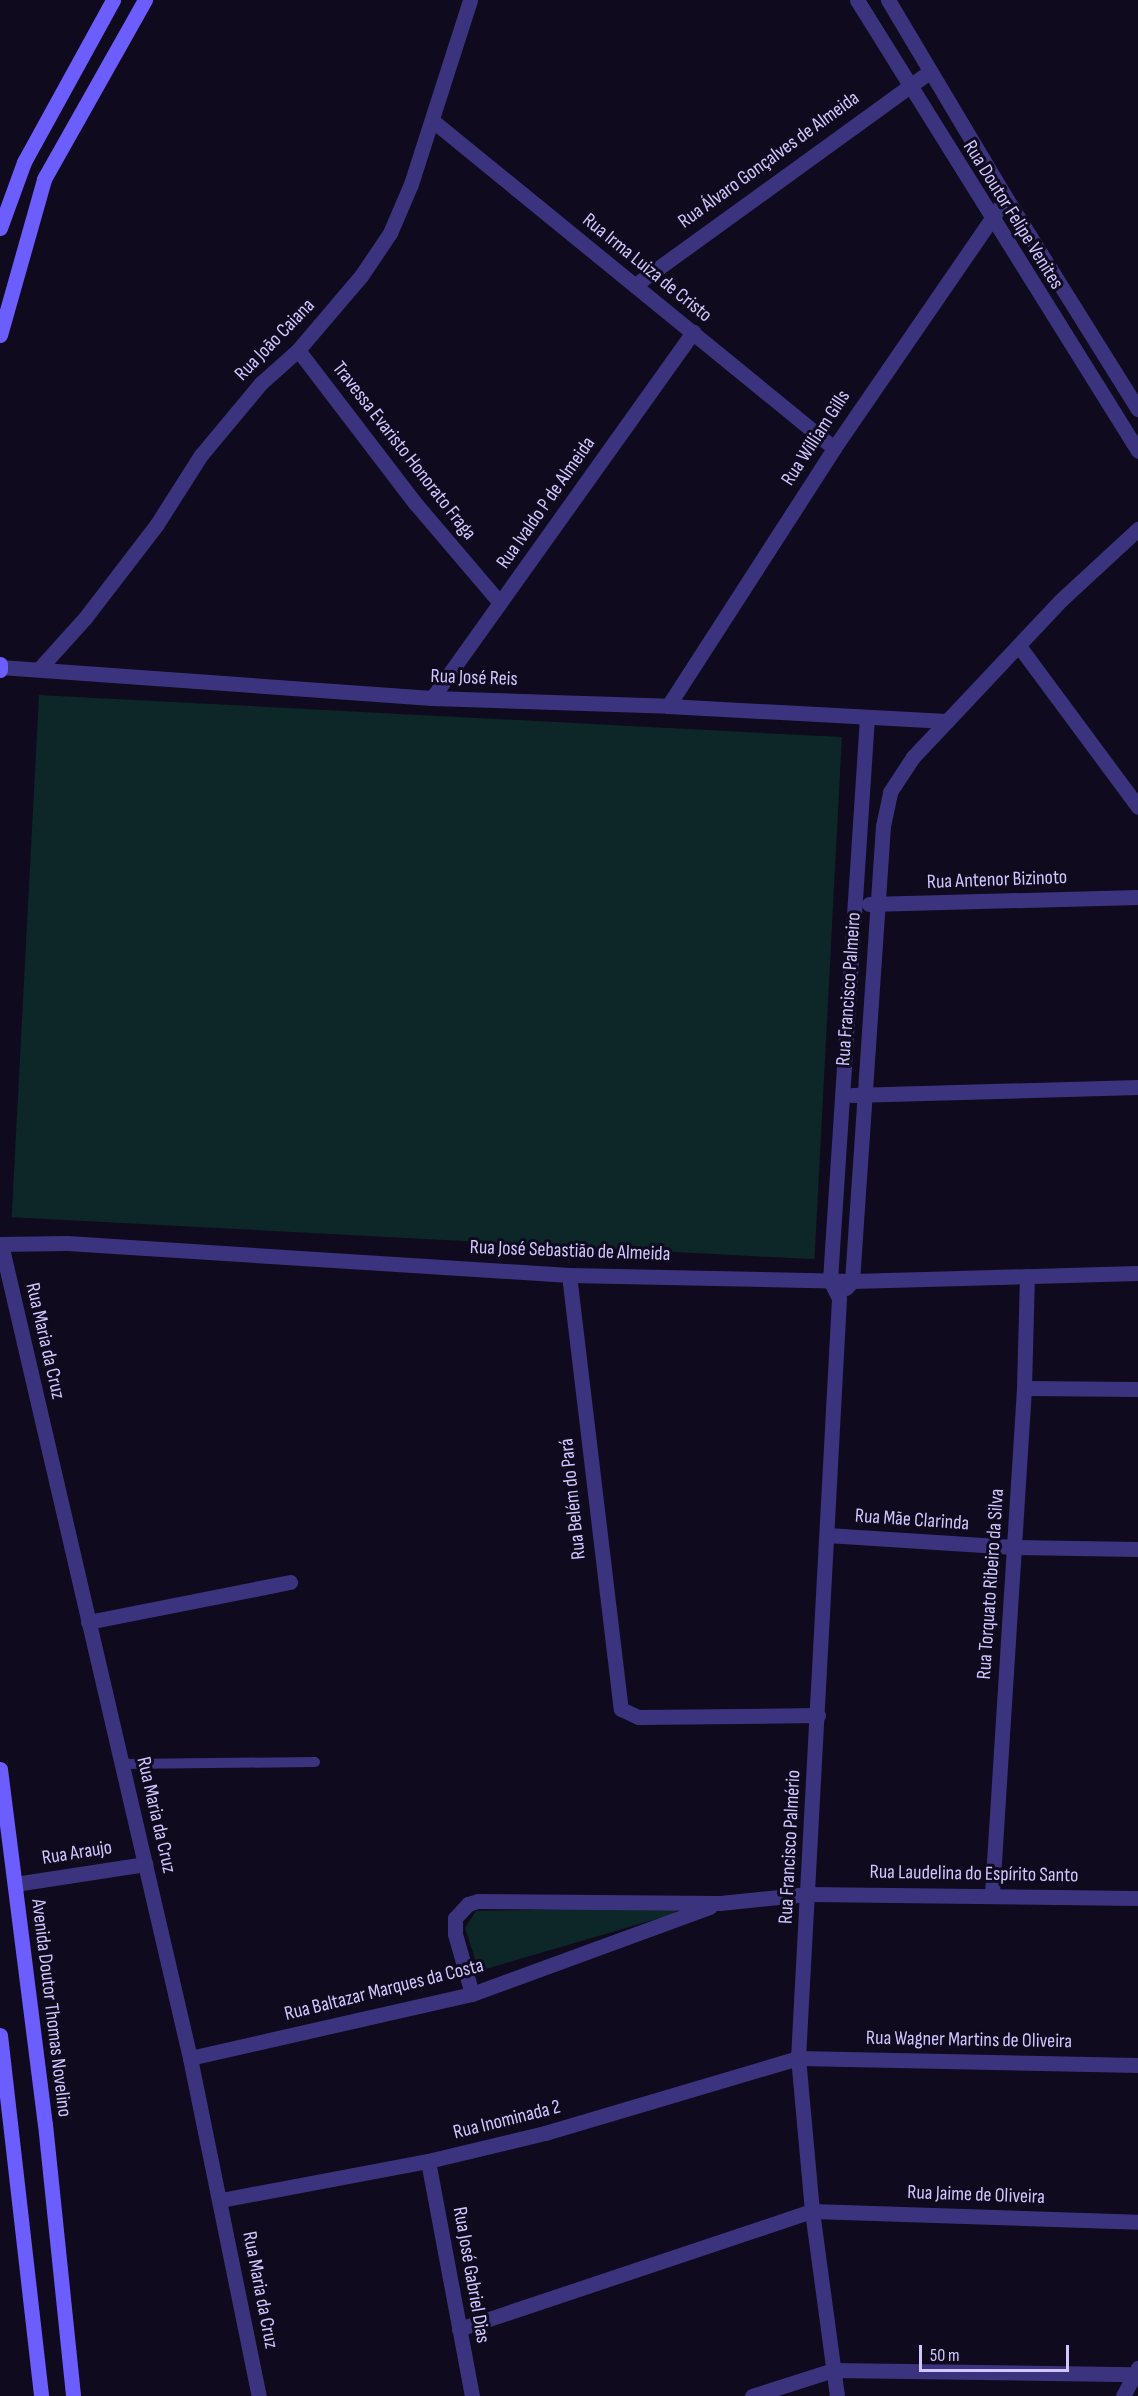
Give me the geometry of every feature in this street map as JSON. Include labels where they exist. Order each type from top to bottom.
[{"type":"main road","points":[[0,228],[24,162],[113,0]]},
{"type":"main road","points":[[0,336],[44,179],[145,0]]},
{"type":"main road","name":"Avenida Doutor Thomas Novelino","points":[[0,1768],[73,2396]]},
{"type":"main road","points":[[0,2035],[40,2396]]},
{"type":"street","name":"Rua João Caiana","points":[[39,669],[85,618],[157,524],[208,446],[261,383],[298,350],[361,276],[390,233],[433,121],[470,0]]},
{"type":"street","name":"Rua Doutor Felipe Venites","points":[[857,0],[907,86],[990,217],[1134,435],[1138,451]]},
{"type":"street","name":"Rua Doutor Felipe Venites","points":[[888,0],[1006,198],[1138,409]]},
{"type":"street","name":"Rua Álvaro Gonçalves de Almeida","points":[[635,285],[929,72]]},
{"type":"street","name":"Rua Irma Luiza de Cristo","points":[[433,121],[834,448]]},
{"type":"street","name":"Rua William Gills","points":[[668,706],[834,448],[990,217],[1006,198]]},
{"type":"street","name":"Rua Ivaldo P de Almeida","points":[[432,698],[693,332]]},
{"type":"street","name":"Travessa Evaristo Honorato Fraga","points":[[298,350],[415,503],[500,603]]},
{"type":"street","name":"Rua Francisco Palmeiro","points":[[852,1281],[862,1094],[877,904],[890,792],[914,757],[947,721],[1018,646],[1138,528]]},
{"type":"street","points":[[1018,646],[1138,807]]},
{"type":"street","name":"Rua José Reis","points":[[0,667],[432,698],[668,706],[947,721]]},
{"type":"street","name":"Rua Francisco Palmeiro","points":[[830,1280],[857,903],[867,717]]},
{"type":"street","points":[[863,788],[890,792]]},
{"type":"street","name":"Rua Antenor Bizinoto","points":[[857,903],[1138,897]]},
{"type":"street","points":[[843,1095],[1138,1087]]},
{"type":"street","name":"Rua José Sebastião de Almeida","points":[[1,1244],[67,1243],[569,1275],[852,1281],[1138,1273]]},
{"type":"street","name":"Rua Maria da Cruz","points":[[1,1244],[190,2058],[221,2200],[259,2396]]},
{"type":"street","name":"Rua Belém do Pará","points":[[569,1275],[617,1701],[627,1715],[818,1715]]},
{"type":"street","name":"Rua Torquato Ribeiro da Silva","points":[[992,1893],[1024,1388],[1027,1276]]},
{"type":"street","points":[[830,1280],[839,1298],[852,1281]]},
{"type":"street","name":"Rua Francisco Palmério","points":[[837,2396],[812,2211],[798,2058],[809,1893],[839,1298]]},
{"type":"street","points":[[1024,1388],[1138,1389]]},
{"type":"street","name":"Rua Mãe Clarinda","points":[[827,1535],[1014,1547],[1138,1549]]},
{"type":"street","points":[[87,1622],[290,1582]]},
{"type":"street","name":"Rua Araujo","points":[[15,1884],[145,1864]]},
{"type":"street","name":"Rua Laudelina do Espírito Santo","points":[[720,1903],[809,1893],[992,1893],[1138,1898]]},
{"type":"street","points":[[471,1994],[455,1934],[455,1918],[468,1904],[720,1903]]},
{"type":"street","name":"Rua Baltazar Marques da Costa","points":[[190,2058],[471,1994],[720,1903]]},
{"type":"street","name":"Rua Wagner Martins de Oliveira","points":[[798,2058],[1138,2065]]},
{"type":"street","name":"Rua Inominada 2","points":[[221,2200],[428,2161],[545,2133],[798,2058]]},
{"type":"street","name":"Rua José Gabriel Dias","points":[[428,2161],[472,2396]]},
{"type":"street","points":[[459,2329],[812,2211]]},
{"type":"street","name":"Rua Jaime de Oliveira","points":[[812,2211],[1138,2222]]},
{"type":"street","points":[[752,2396],[833,2370],[1136,2371],[1124,2396]]},
{"type":"lane","points":[[123,1764],[315,1762]]},
{"type":"green space","points":[[39,695],[842,737],[815,1259],[12,1217]]},
{"type":"green space","points":[[682,1907],[670,1915],[479,1971],[465,1928],[476,1911]]}]
